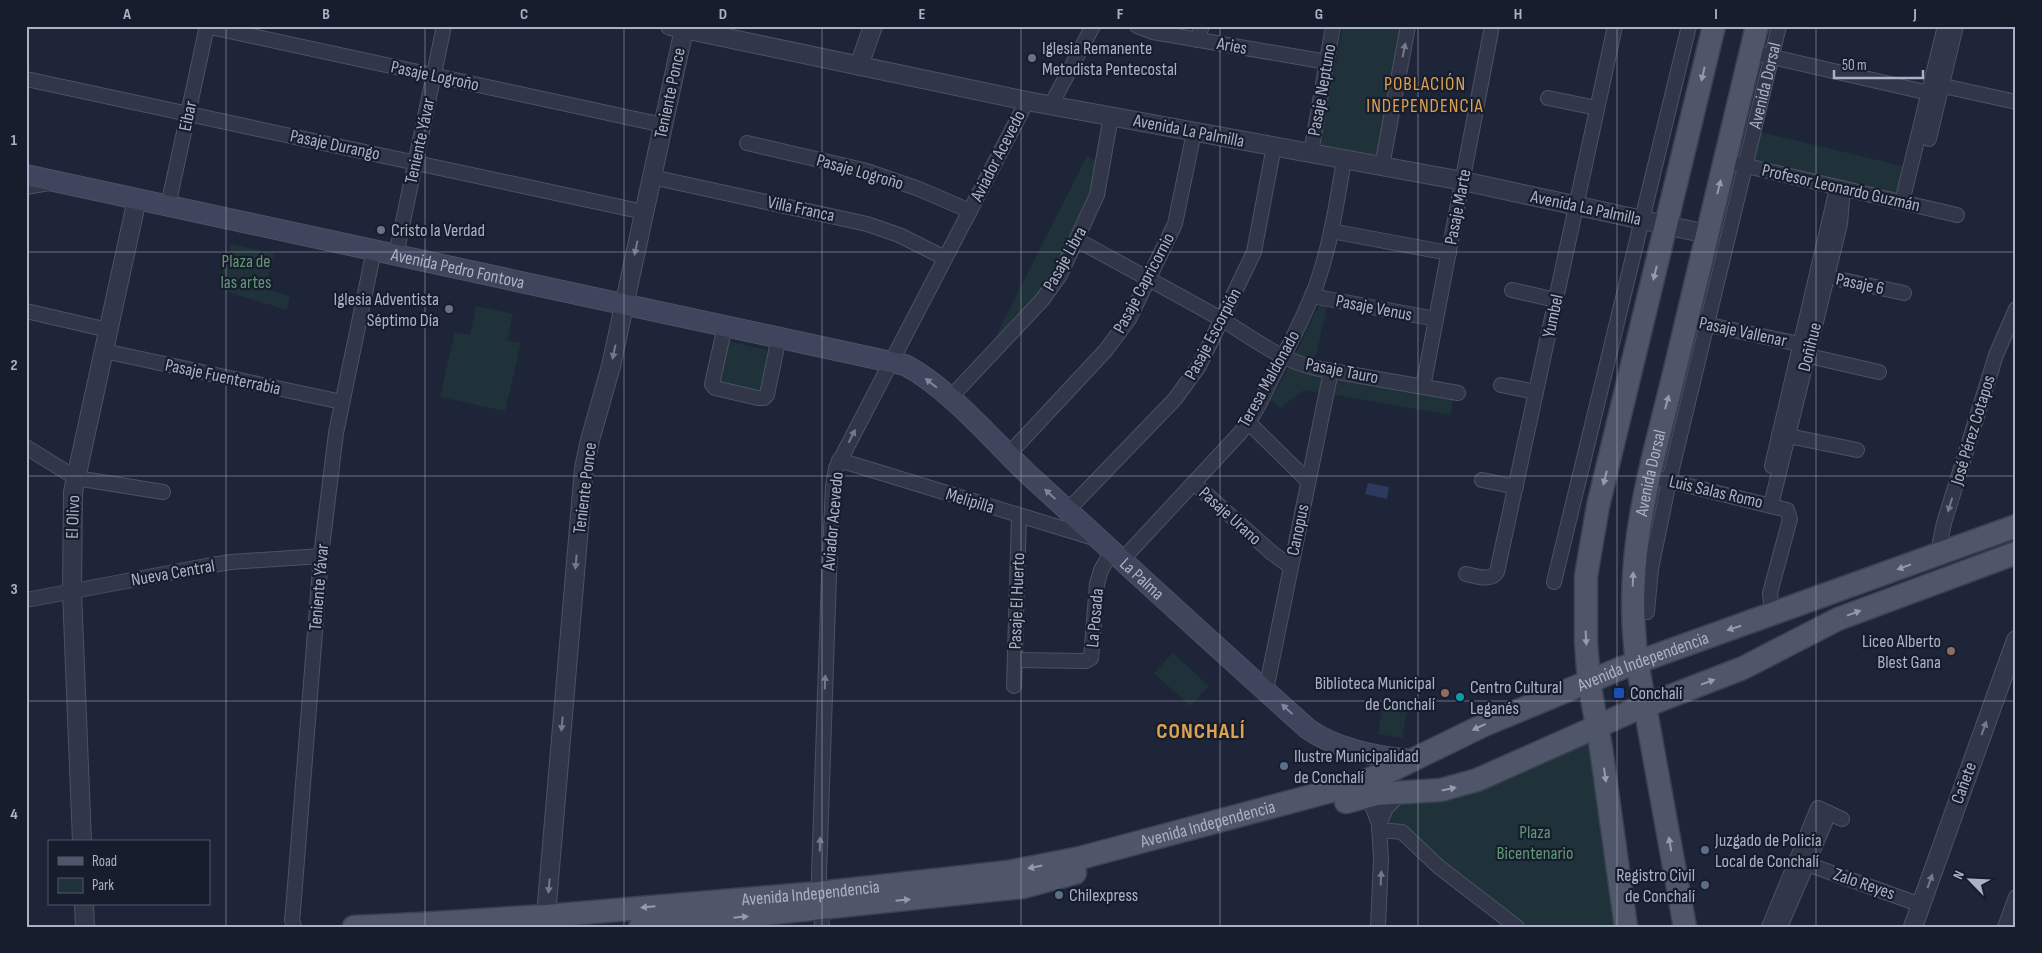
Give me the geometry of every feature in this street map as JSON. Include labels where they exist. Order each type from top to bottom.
[{"type":"main road","points":[[1626,927],[1589,682],[1585,634],[1585,597],[1593,530],[1714,26]]},
{"type":"main road","name":"Avenida Dorsal","points":[[1685,927],[1637,662],[1633,620],[1634,563],[1637,531],[1648,476],[1697,322],[1707,234],[1735,163],[1761,54],[1757,26]]},
{"type":"main road","name":"Avenida Pedro Fontova","points":[[26,175],[890,362]]},
{"type":"main road","name":"La Palma","points":[[890,362],[913,370],[950,398],[1008,455],[1308,729],[1325,739],[1365,752],[1412,760]]},
{"type":"main road","name":"Avenida Independencia","points":[[354,927],[687,918],[820,910],[1080,858],[1361,791],[1412,760],[1484,725],[1637,662],[2016,526]]},
{"type":"main road","name":"Avenida Independencia","points":[[1361,791],[1376,794],[1441,790],[1470,783],[1646,706],[1743,668],[1838,619],[2016,553]]},
{"type":"main road","name":"Avenida Independencia","points":[[640,927],[687,918]]},
{"type":"street","name":"Pasaje Logroño","points":[[207,26],[663,125]]},
{"type":"street","name":"Eibar","points":[[168,206],[207,26]]},
{"type":"street","name":"Teniente Yávar","points":[[396,255],[444,26]]},
{"type":"street","points":[[859,66],[873,26]]},
{"type":"street","points":[[1050,105],[1093,26]]},
{"type":"street","name":"Aries","points":[[1137,26],[1153,32],[1199,33],[1327,62]]},
{"type":"street","name":"Pasaje Neptuno","points":[[1310,153],[1333,26]]},
{"type":"street","points":[[1382,166],[1408,26]]},
{"type":"street","name":"Pasaje Marte","points":[[1423,387],[1492,26]]},
{"type":"street","name":"Yumbel","points":[[1466,574],[1489,578],[1496,575],[1615,26]]},
{"type":"street","points":[[1554,582],[1689,26]]},
{"type":"street","name":"Avenida Dorsal","points":[[1761,54],[1779,26]]},
{"type":"street","points":[[1930,138],[1934,87],[1945,26]]},
{"type":"street","points":[[1902,202],[1934,87],[1956,26]]},
{"type":"street","name":"Avenida La Palmilla","points":[[677,28],[1026,101],[1463,181],[1707,234]]},
{"type":"street","name":"Teniente Ponce","points":[[545,921],[584,468],[590,440],[606,387],[663,125],[677,28]]},
{"type":"street","points":[[1761,54],[2012,101]]},
{"type":"street","name":"Pasaje Durango","points":[[26,79],[644,212]]},
{"type":"street","points":[[1548,98],[1598,108]]},
{"type":"street","name":"Aviador Acevedo","points":[[820,910],[830,535],[834,475],[839,460],[1026,101]]},
{"type":"street","name":"Pasaje Libra","points":[[950,398],[1048,293],[1060,275],[1098,195],[1111,116]]},
{"type":"street","name":"Pasaje Capricornio","points":[[1008,455],[1114,341],[1129,319],[1175,224],[1194,132]]},
{"type":"street","name":"Pasaje Logroño","points":[[747,143],[867,171],[919,189],[970,211]]},
{"type":"street","name":"Pasaje Escorpión","points":[[1068,510],[1184,388],[1198,366],[1254,252],[1274,146]]},
{"type":"street","name":"Teresa Maldonado","points":[[1111,550],[1194,483],[1249,423],[1312,296],[1331,231],[1344,160]]},
{"type":"street","name":"Avenida Dorsal","points":[[1647,612],[1652,569],[1670,481],[1697,322],[1735,163]]},
{"type":"street","name":"Profesor Leonardo Guzmán","points":[[1735,163],[1957,215]]},
{"type":"street","name":"Villa Franca","points":[[652,177],[867,224],[899,235],[945,258]]},
{"type":"street","points":[[26,188],[59,182]]},
{"type":"street","name":"Doñihue","points":[[1772,615],[1770,593],[1790,519],[1790,512],[1774,505],[1783,434],[1840,188]]},
{"type":"street","name":"El Olivo","points":[[82,840],[72,592],[72,510],[76,478],[137,199]]},
{"type":"street","points":[[1331,231],[1449,253]]},
{"type":"street","name":"Pasaje Tauro","points":[[1077,240],[1283,356],[1304,365],[1458,393]]},
{"type":"street","name":"Teniente Yávar","points":[[294,927],[292,920],[321,556],[336,433],[374,250]]},
{"type":"street","name":"Pasaje 6","points":[[1821,275],[1904,293]]},
{"type":"street","points":[[1512,290],[1556,300]]},
{"type":"street","name":"Pasaje Venus","points":[[1312,296],[1436,319]]},
{"type":"street","name":"José Pérez Cotapos","points":[[1940,554],[1940,542],[1944,523],[2001,342],[2016,310]]},
{"type":"street","points":[[26,311],[108,330]]},
{"type":"street","name":"Pasaje Vallenar","points":[[1697,322],[1879,372]]},
{"type":"street","points":[[724,326],[712,384],[715,388],[758,398],[764,398],[767,395],[779,337]]},
{"type":"street","points":[[2001,342],[2016,337]]},
{"type":"street","name":"Pasaje Fuenterrabia","points":[[104,351],[342,402]]},
{"type":"street","name":"Canopus","points":[[1266,690],[1331,370]]},
{"type":"street","points":[[1501,385],[1536,392]]},
{"type":"street","points":[[1249,423],[1308,481]]},
{"type":"street","points":[[1783,434],[1857,450]]},
{"type":"street","points":[[26,447],[76,478],[163,492]]},
{"type":"street","name":"Melipilla","points":[[839,460],[1019,516],[1111,550]]},
{"type":"street","name":"Luis Salas Romo","points":[[1648,476],[1774,505]]},
{"type":"street","points":[[1482,480],[1516,487]]},
{"type":"street","name":"Pasaje Urano","points":[[1194,483],[1272,553],[1290,566]]},
{"type":"street","name":"Pasaje El Huerto","points":[[1014,686],[1019,516]]},
{"type":"street","name":"La Posada","points":[[1015,660],[1086,661],[1091,658],[1097,584],[1100,570],[1111,550]]},
{"type":"street","name":"Nueva Central","points":[[26,600],[222,564],[321,556]]},
{"type":"street","name":"Cañete","points":[[1913,927],[2015,645]]},
{"type":"street","points":[[1361,791],[1373,808],[1379,827],[1381,859],[1378,927]]},
{"type":"street","points":[[1379,827],[1386,808],[1400,793]]},
{"type":"street","points":[[1780,927],[1818,808],[1842,819]]},
{"type":"street","points":[[1379,827],[1402,832],[1439,867],[1517,927]]},
{"type":"street","points":[[1769,927],[1801,862]]},
{"type":"street","name":"Zalo Reyes","points":[[1801,862],[1921,905]]},
{"type":"street","points":[[2005,927],[2016,897]]},
{"type":"street","points":[[84,906],[85,927]]},
{"type":"green space","points":[[1343,26],[1403,26],[1377,159],[1319,148]]},
{"type":"green space","points":[[1760,132],[1906,167],[1900,195],[1754,161]]},
{"type":"green space","points":[[1087,156],[1098,162],[1094,191],[1054,275],[988,352]]},
{"type":"green space","name":"Plaza de las artes","points":[[231,244],[274,254],[265,289],[290,296],[287,310],[218,289]]},
{"type":"green space","points":[[1319,305],[1327,307],[1314,363],[1295,355]]},
{"type":"green space","points":[[476,306],[513,314],[507,340],[521,343],[505,411],[440,397],[455,332],[470,335]]},
{"type":"green space","points":[[727,341],[770,351],[760,393],[717,383]]},
{"type":"green space","points":[[1290,365],[1327,374],[1323,393],[1304,390],[1280,408],[1271,400]]},
{"type":"green space","points":[[1335,375],[1454,397],[1450,415],[1331,394]]},
{"type":"green space","points":[[1173,653],[1209,686],[1190,706],[1154,673]]},
{"type":"green space","points":[[1382,708],[1407,712],[1402,738],[1378,734]]},
{"type":"green space","name":"Plaza Bicentenario","points":[[1589,742],[1620,927],[1526,927],[1389,824],[1388,819],[1397,803],[1571,744]]},
{"type":"water","points":[[1368,483],[1389,487],[1387,499],[1365,494]]},
{"type":"place","name":"Iglesia Remanente Metodista Pentecostal","points":[[1032,58]]},
{"type":"place","name":"Cristo la Verdad","points":[[381,230]]},
{"type":"place","name":"Iglesia Adventista Séptimo Día","points":[[449,309]]},
{"type":"place","name":"Liceo Alberto Blest Gana","points":[[1951,651]]},
{"type":"place","name":"Biblioteca Municipal de Conchalí","points":[[1445,693]]},
{"type":"place","name":"Conchalí","points":[[1619,693]]},
{"type":"place","name":"Centro Cultural Leganés","points":[[1460,697]]},
{"type":"place","name":"Ilustre Municipalidad de Conchalí","points":[[1284,766]]},
{"type":"place","name":"Juzgado de Policía Local de Conchalí","points":[[1705,850]]},
{"type":"place","name":"Registro Civil de Conchalí","points":[[1705,885]]},
{"type":"place","name":"Chilexpress","points":[[1059,895]]},
{"type":"district","name":"POBLACIÓN INDEPENDENCIA","points":[[1425,95]]},
{"type":"district","name":"CONCHALÍ","points":[[1201,731]]}]
